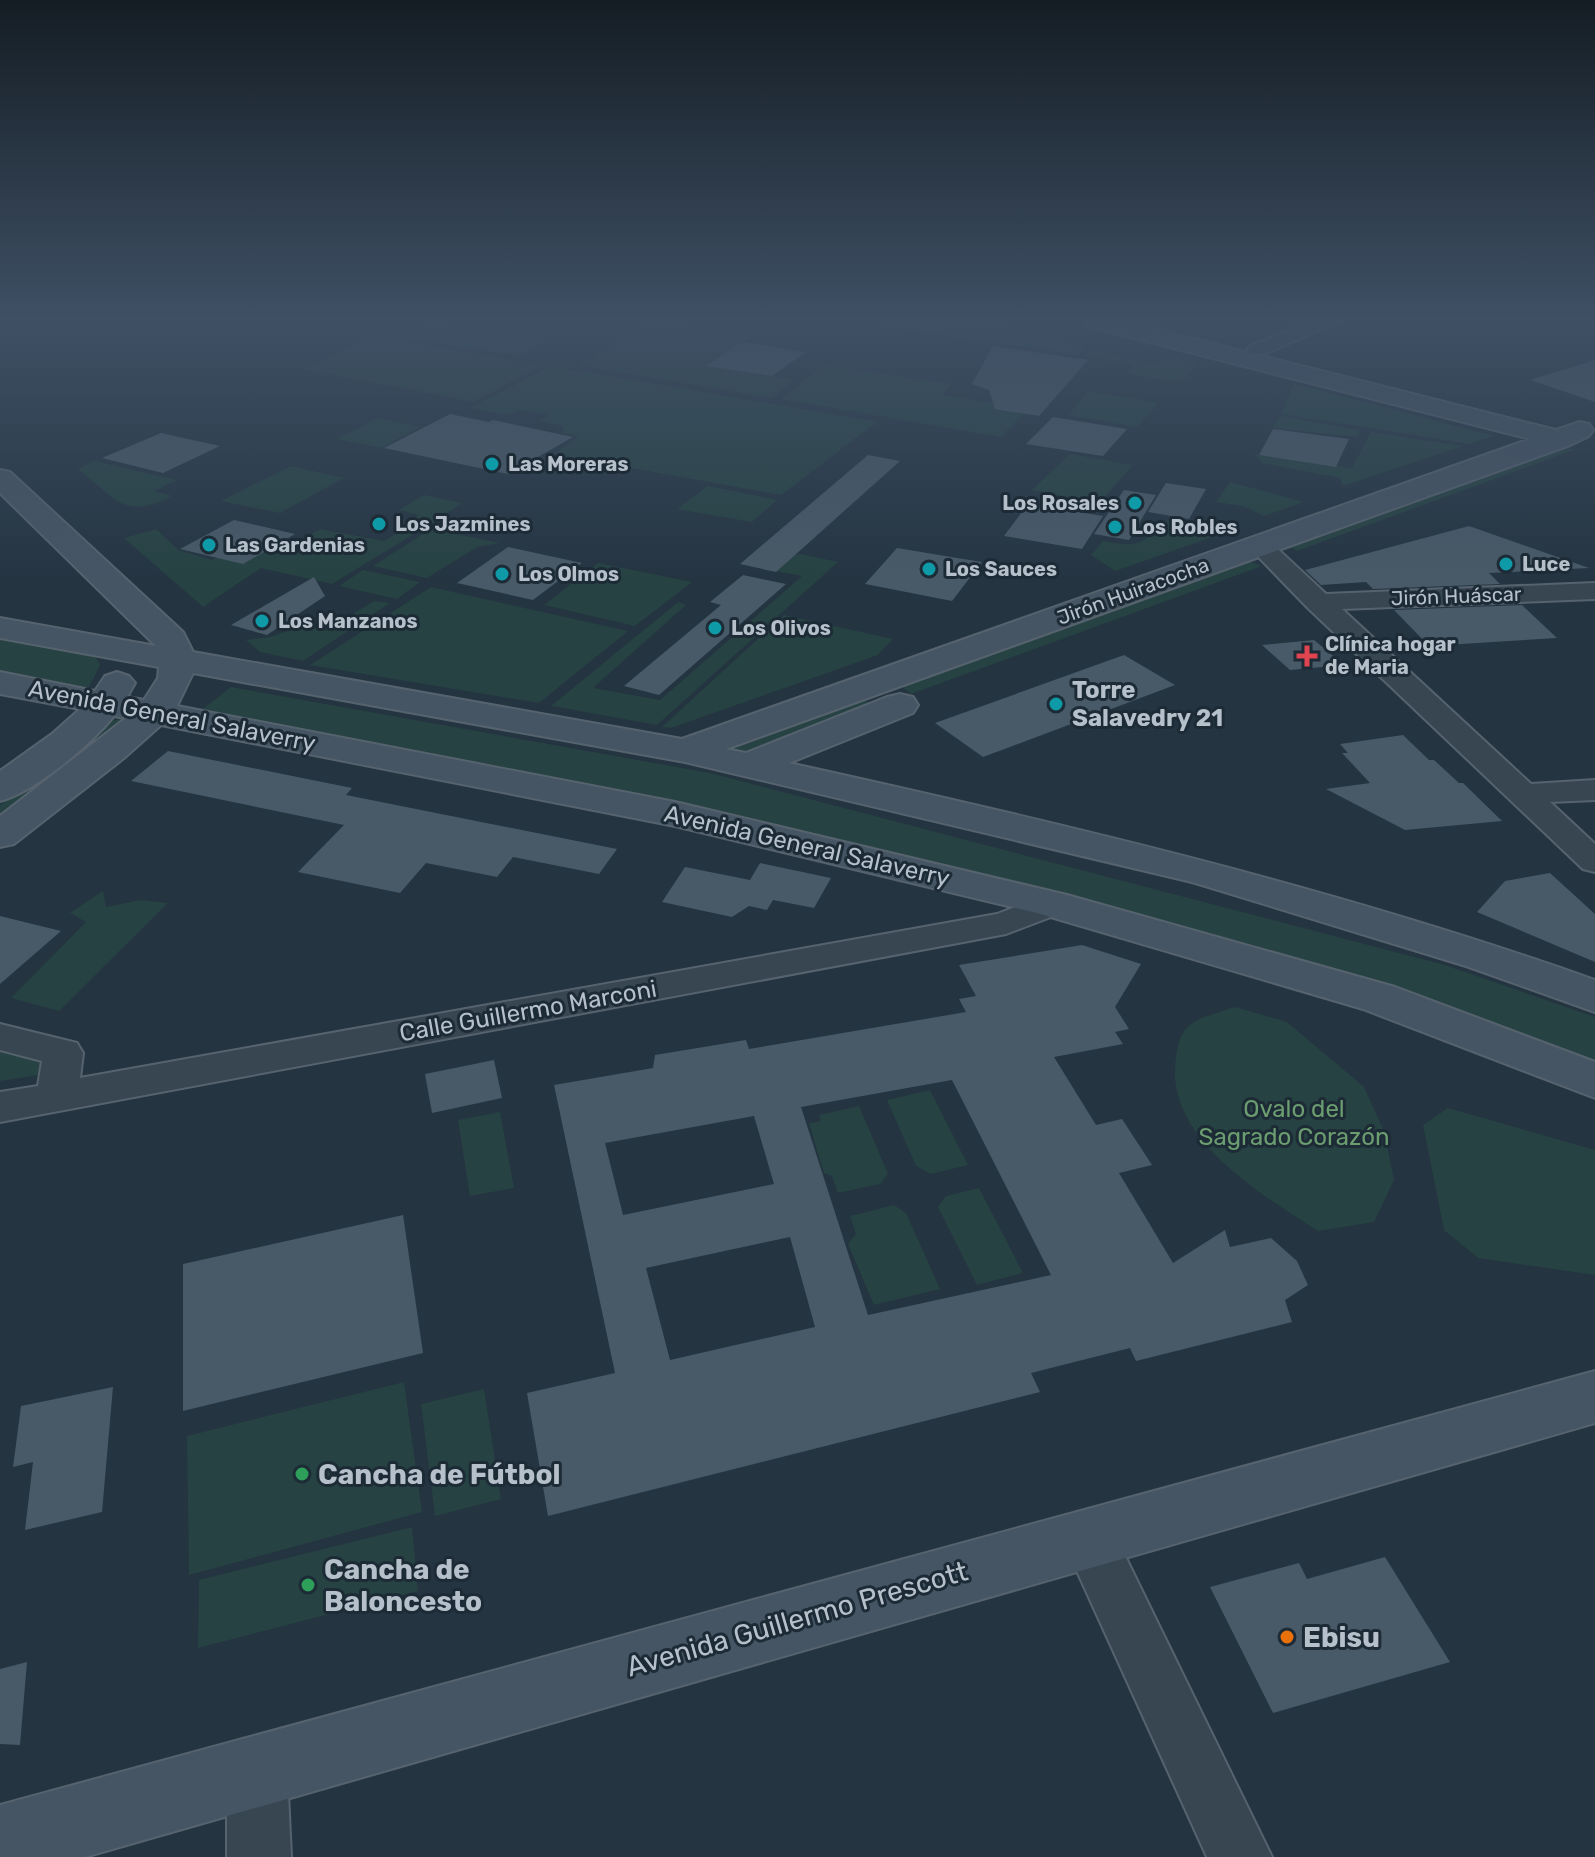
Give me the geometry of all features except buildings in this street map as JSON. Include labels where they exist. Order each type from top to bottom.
[{"type":"main road","points":[[1456,408],[1583,438]]},
{"type":"main road","points":[[1471,408],[1583,438]]},
{"type":"main road","name":"Jirón Huiracocha","points":[[1269,555],[1458,472],[1583,438]]},
{"type":"main road","name":"Jirón Huiracocha","points":[[685,751],[886,695],[1269,555],[1493,484],[1583,438]]},
{"type":"main road","points":[[1458,472],[1493,484]]},
{"type":"main road","points":[[0,478],[60,531],[171,639],[177,660],[171,686],[154,712],[130,735],[0,835]]},
{"type":"main road","points":[[0,514],[108,621],[119,636],[123,651],[119,676],[107,702],[83,727],[0,789]]},
{"type":"main road","points":[[26,540],[60,531]]},
{"type":"main road","points":[[0,628],[750,765],[1205,873],[1467,952],[1595,997]]},
{"type":"main road","name":"Avenida General Salaverry","points":[[0,683],[675,814],[1052,904],[1379,998],[1595,1081]]},
{"type":"main road","name":"Jirón Huiracocha","points":[[750,765],[886,695]]},
{"type":"main road","name":"Avenida Guillermo Prescott","points":[[0,1843],[1088,1536],[1595,1397]]},
{"type":"street","points":[[1269,555],[1595,862]]},
{"type":"street","name":"Jirón Huáscar","points":[[1317,602],[1595,591]]},
{"type":"street","points":[[1522,794],[1595,790]]},
{"type":"street","name":"Calle Guillermo Marconi","points":[[0,1107],[989,926],[1021,918],[1052,904]]},
{"type":"street","points":[[0,1037],[63,1053],[57,1097]]},
{"type":"street","points":[[1088,1536],[1240,1857]]},
{"type":"street","points":[[257,1771],[259,1857]]},
{"type":"green space","points":[[470,408],[794,408],[877,422],[781,495],[555,454],[578,436],[563,433],[563,426],[540,421],[549,415],[520,409],[508,415]]},
{"type":"green space","points":[[832,408],[1028,409],[1001,437]]},
{"type":"green space","points":[[1075,408],[1154,408],[1137,427],[1069,415]]},
{"type":"green space","points":[[1284,408],[1385,408],[1494,436],[1469,444],[1281,414]]},
{"type":"green space","points":[[1280,416],[1360,430],[1357,437],[1272,428]]},
{"type":"green space","points":[[378,418],[421,427],[381,448],[337,439]]},
{"type":"green space","points":[[1371,432],[1463,446],[1343,486],[1340,478],[1262,463],[1254,454],[1352,468]]},
{"type":"green space","points":[[1551,443],[1574,450],[1297,551],[1283,542]]},
{"type":"green space","points":[[1070,454],[1133,465],[1099,503],[1032,490]]},
{"type":"green space","points":[[94,461],[177,480],[154,491],[172,496],[142,506],[121,503],[78,469]]},
{"type":"green space","points":[[291,466],[344,478],[280,513],[221,501]]},
{"type":"green space","points":[[1230,482],[1304,502],[1264,516],[1243,506],[1216,502]]},
{"type":"green space","points":[[708,486],[777,500],[752,522],[677,509]]},
{"type":"green space","points":[[424,495],[462,503],[424,528],[406,524],[418,515],[399,510]]},
{"type":"green space","points":[[1164,521],[1227,532],[1115,571],[1091,555],[1103,541],[1138,543]]},
{"type":"green space","points":[[156,529],[178,550],[212,560],[237,545],[277,554],[320,529],[384,541],[404,529],[419,531],[332,584],[261,568],[203,607],[124,538]]},
{"type":"green space","points":[[431,529],[500,543],[477,547],[427,578],[373,566]]},
{"type":"green space","points":[[793,555],[838,562],[657,725],[551,706],[678,602],[686,605],[593,688],[660,700],[802,576],[775,571]]},
{"type":"green space","points":[[1242,558],[1262,566],[911,694],[899,684]]},
{"type":"green space","points":[[598,563],[692,582],[635,626],[544,605]]},
{"type":"green space","points":[[363,570],[420,582],[397,599],[339,586]]},
{"type":"green space","points":[[431,587],[628,631],[539,703],[310,665]]},
{"type":"green space","points":[[374,601],[390,603],[303,661],[260,652],[246,640],[270,637],[304,625],[325,631]]},
{"type":"green space","points":[[784,615],[893,639],[878,655],[671,728],[662,727]]},
{"type":"green space","points":[[0,638],[94,654],[100,665],[88,689],[0,673]]},
{"type":"green space","points":[[231,687],[710,773],[1445,965],[1595,1017],[1595,1064],[685,808],[203,709]]},
{"type":"green space","points":[[863,699],[876,709],[755,753],[727,747]]},
{"type":"green space","points":[[133,720],[0,823],[0,805],[110,721]]},
{"type":"green space","points":[[103,891],[106,907],[140,900],[168,903],[59,1011],[11,998],[86,922],[70,913]]},
{"type":"green space","name":"Ovalo del Sagrado Corazón","points":[[1235,1007],[1287,1022],[1364,1087],[1384,1131],[1394,1180],[1374,1222],[1318,1231],[1248,1184],[1205,1143],[1188,1120],[1178,1095],[1175,1069],[1180,1041],[1190,1025],[1198,1020]]},
{"type":"green space","points":[[0,1050],[42,1060],[39,1075],[0,1081]]},
{"type":"green space","points":[[930,1090],[968,1165],[931,1174],[916,1166],[887,1100]]},
{"type":"green space","points":[[859,1106],[888,1174],[880,1184],[838,1193],[832,1176],[824,1173],[809,1123],[821,1121],[819,1115]]},
{"type":"green space","points":[[1448,1108],[1595,1150],[1595,1275],[1478,1258],[1444,1230],[1423,1125]]},
{"type":"green space","points":[[500,1112],[514,1188],[470,1196],[458,1120]]},
{"type":"green space","points":[[979,1188],[1023,1273],[977,1285],[938,1207],[946,1196]]},
{"type":"green space","points":[[894,1205],[906,1213],[940,1289],[874,1305],[848,1244],[856,1234],[850,1216]]},
{"type":"green space","name":"Cancha de Fútbol","points":[[404,1382],[422,1512],[189,1575],[187,1436]]},
{"type":"green space","points":[[484,1389],[501,1499],[435,1516],[421,1404]]},
{"type":"green space","name":"Cancha de Baloncesto","points":[[412,1527],[418,1591],[198,1648],[199,1580]]},
{"type":"place","name":"Las Moreras","points":[[492,464]]},
{"type":"place","name":"Los Rosales","points":[[1135,503]]},
{"type":"place","name":"Los Jazmines","points":[[379,524]]},
{"type":"place","name":"Los Robles","points":[[1115,527]]},
{"type":"place","name":"Las Gardenias","points":[[209,545]]},
{"type":"place","name":"Luce","points":[[1506,564]]},
{"type":"place","name":"Los Sauces","points":[[929,569]]},
{"type":"place","name":"Los Olmos","points":[[502,574]]},
{"type":"place","name":"Los Manzanos","points":[[262,621]]},
{"type":"place","name":"Los Olivos","points":[[715,628]]},
{"type":"place","name":"Clínica hogar de Maria","points":[[1307,656]]},
{"type":"place","name":"Torre Salavedry 21","points":[[1056,704]]},
{"type":"place","name":"Cancha de Fútbol","points":[[302,1474]]},
{"type":"place","name":"Cancha de Baloncesto","points":[[308,1585]]},
{"type":"place","name":"Ebisu","points":[[1287,1637]]}]
